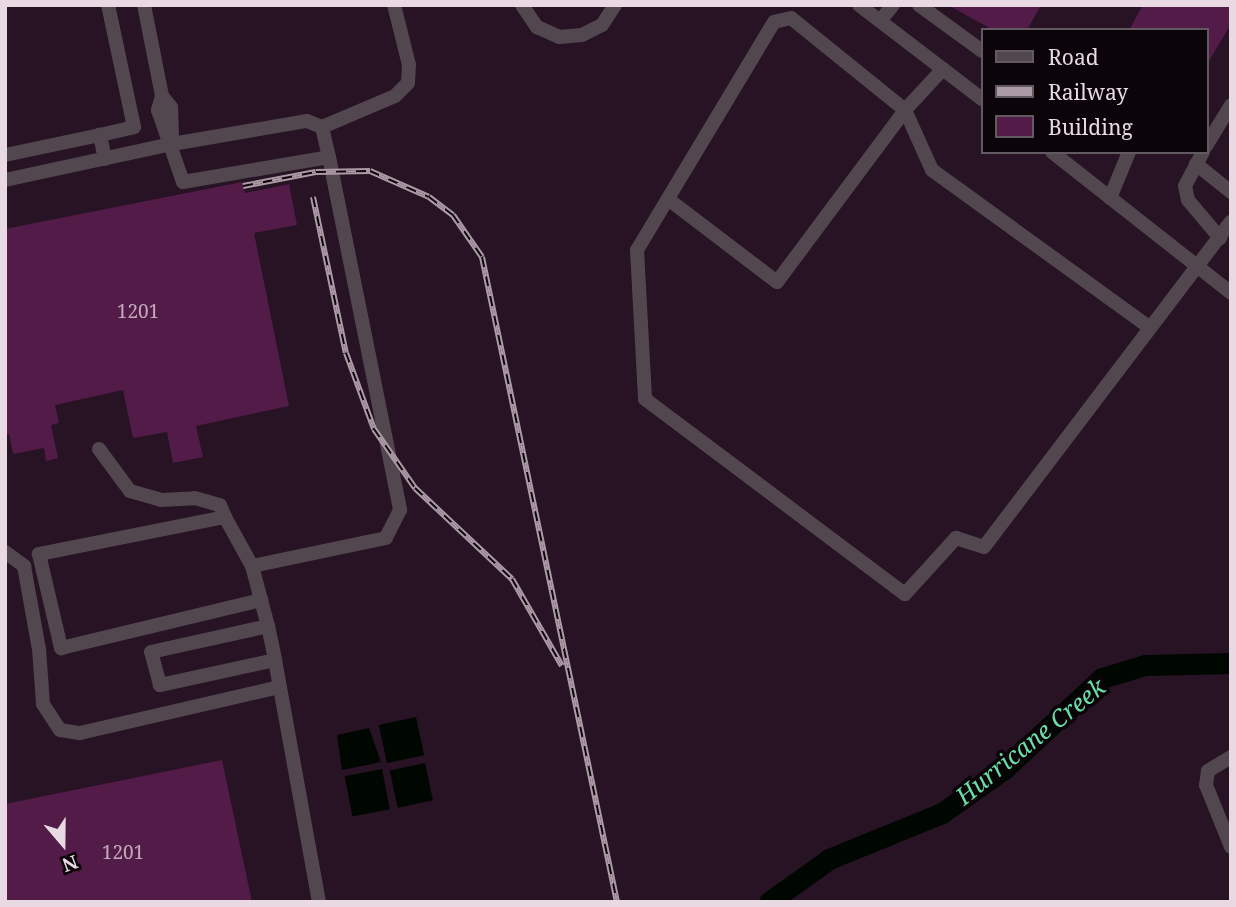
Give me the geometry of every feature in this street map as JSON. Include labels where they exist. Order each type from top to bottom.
[{"type":"street","points":[[5,155],[134,127],[108,5]]},
{"type":"street","points":[[144,5],[162,96],[158,110],[164,134],[172,144],[183,182],[329,157]]},
{"type":"street","points":[[5,180],[172,144],[307,121],[322,127],[395,96],[408,83],[408,65],[394,5]]},
{"type":"street","points":[[522,5],[537,27],[559,37],[582,35],[602,25],[615,5]]},
{"type":"street","points":[[859,5],[981,98]]},
{"type":"street","points":[[880,21],[893,5]]},
{"type":"street","points":[[919,5],[981,50]]},
{"type":"street","points":[[1149,327],[932,170],[905,110],[791,18],[775,22],[637,250],[645,399],[905,594],[956,538],[984,547],[1231,222]]},
{"type":"street","points":[[667,199],[777,282],[905,110],[943,69]]},
{"type":"street","points":[[1208,143],[1231,105]]},
{"type":"street","points":[[252,566],[386,538],[400,510],[322,127]]},
{"type":"street","points":[[100,135],[105,159]]},
{"type":"street","points":[[30,150],[36,174]]},
{"type":"street","points":[[1055,154],[1231,293]]},
{"type":"street","points":[[1110,198],[1128,154]]},
{"type":"street","points":[[1220,238],[1188,200],[1185,186],[1199,158],[1231,192]]},
{"type":"street","points":[[99,449],[130,491],[161,500],[195,498],[220,505],[252,566],[275,660],[319,902]]},
{"type":"street","points":[[225,517],[39,554],[61,648],[261,600]]},
{"type":"street","points":[[5,552],[24,566],[39,649],[43,704],[60,730],[80,733],[280,687]]},
{"type":"street","points":[[268,626],[151,652],[160,685],[275,660]]},
{"type":"street","points":[[1231,757],[1208,772],[1206,785],[1231,847]]},
{"type":"shaded area","points":[[416,717],[424,755],[387,763],[379,725]]},
{"type":"shaded area","points":[[369,728],[381,762],[342,770],[337,735]]},
{"type":"shaded area","points":[[425,763],[433,800],[398,808],[390,770]]},
{"type":"shaded area","points":[[382,769],[390,809],[353,816],[345,776]]},
{"type":"building","points":[[948,5],[1041,5],[1028,28],[989,28]]},
{"type":"building","points":[[1143,5],[1231,5],[1231,24],[1208,63],[1208,28],[1130,28]]},
{"type":"building","points":[[242,182],[245,193],[289,184],[297,225],[254,233],[289,406],[196,426],[203,457],[173,463],[167,432],[133,438],[123,390],[55,405],[59,423],[51,425],[58,458],[46,461],[44,448],[13,454],[9,434],[5,435],[5,229]]},
{"type":"building","points":[[222,760],[252,902],[5,902],[5,804]]},
{"type":"waterway","name":"Hurricane Creek","points":[[769,902],[829,859],[942,813],[1004,769],[1102,678],[1145,665],[1231,663]]},
{"type":"railway","points":[[243,186],[316,172],[370,171],[429,197],[453,215],[482,257],[617,902]]},
{"type":"railway","points":[[313,197],[346,353],[374,429],[415,488],[512,579],[562,666]]}]
